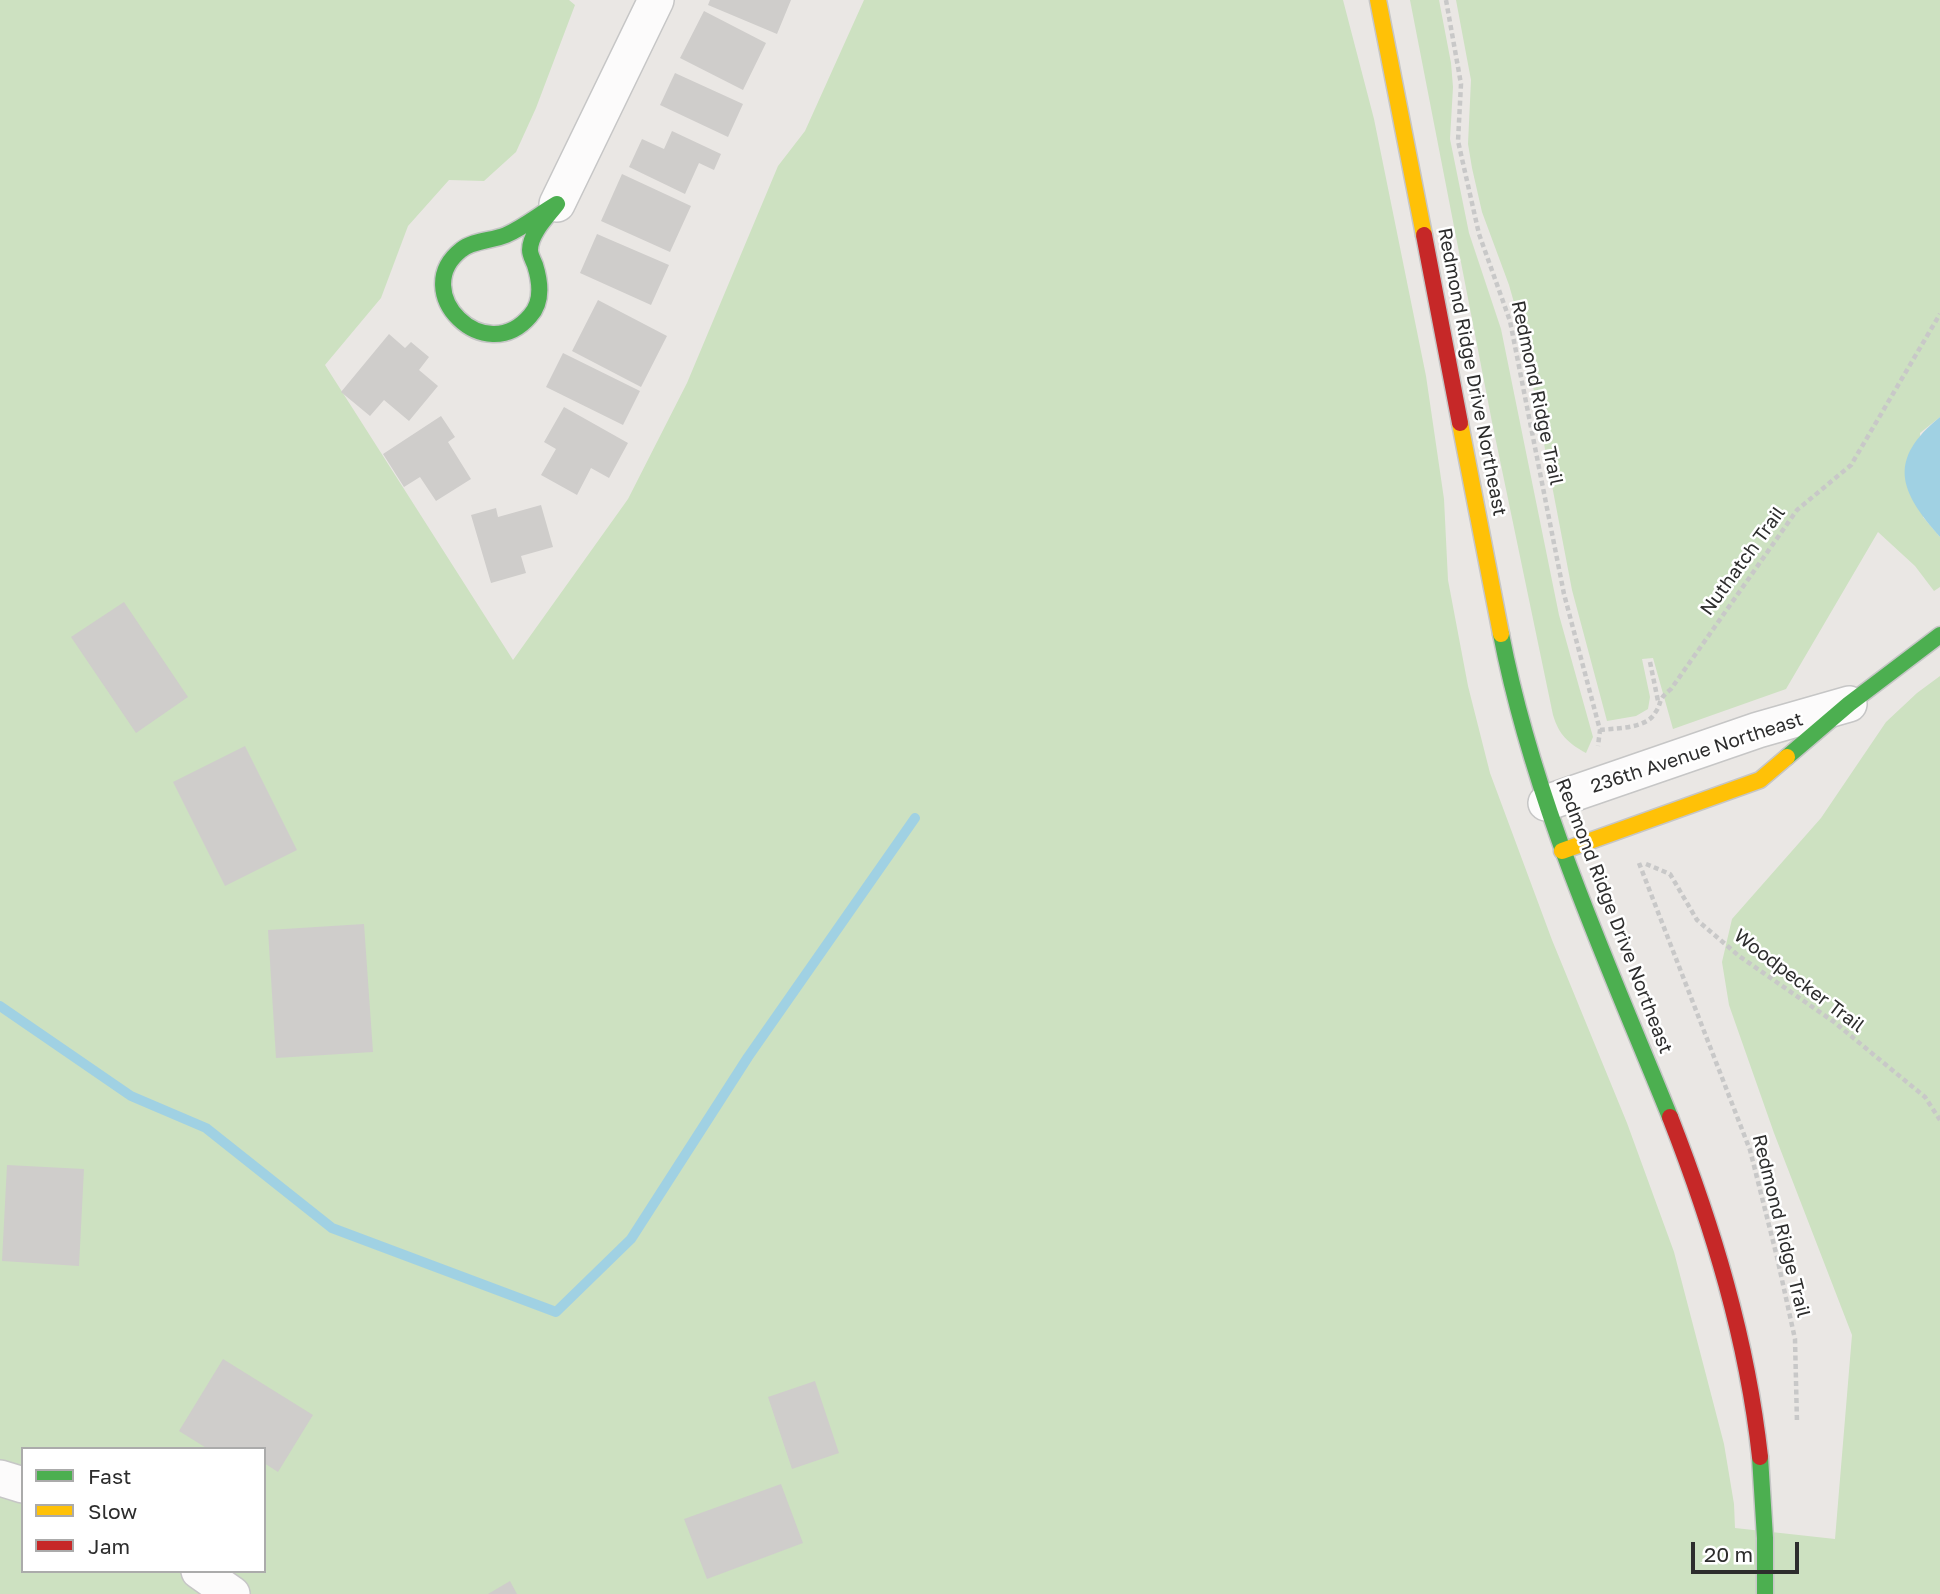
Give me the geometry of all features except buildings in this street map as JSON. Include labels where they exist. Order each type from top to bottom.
[{"type":"street","points":[[557,204],[507,234],[461,248],[443,276],[443,295],[459,322],[473,331],[488,335],[520,327],[531,315],[538,300],[540,284],[530,250],[538,230],[557,204],[656,0]]},
{"type":"street","name":"Redmond Ridge Drive Northeast","points":[[1378,0],[1506,659],[1530,752],[1562,851],[1685,1157],[1711,1232],[1753,1396],[1764,1506],[1765,1594]]},
{"type":"street","name":"236th Avenue Northeast","points":[[1562,851],[1760,779],[1849,704],[1940,635]]},
{"type":"street","name":"236th Avenue Northeast","points":[[1546,803],[1758,730],[1849,704]]},
{"type":"street","points":[[0,1478],[21,1484]]},
{"type":"street","points":[[202,1573],[232,1594]]},
{"type":"path","name":"Redmond Ridge Trail","points":[[1446,0],[1461,84],[1458,141],[1479,234],[1510,321],[1564,594],[1600,730],[1598,751]]},
{"type":"path","name":"Nuthatch Trail","points":[[1600,730],[1642,722],[1656,713],[1658,702],[1671,689],[1797,510],[1851,465],[1940,314]]},
{"type":"path","points":[[1650,662],[1658,702]]},
{"type":"path","name":"Woodpecker Trail","points":[[1646,864],[1671,874],[1697,920],[1739,956],[1834,1022],[1925,1097],[1940,1120]]},
{"type":"path","name":"Redmond Ridge Trail","points":[[1645,880],[1750,1150],[1795,1339],[1797,1432]]},
{"type":"green space","points":[[0,0],[569,0],[575,5],[536,108],[516,152],[484,181],[449,180],[408,226],[381,298],[325,365],[513,660],[628,499],[687,383],[778,166],[805,131],[864,0],[1343,0],[1374,119],[1426,376],[1444,499],[1448,580],[1468,686],[1490,773],[1552,940],[1627,1123],[1674,1252],[1724,1444],[1734,1504],[1735,1528],[1835,1539],[1852,1335],[1774,1133],[1729,1005],[1722,962],[1732,919],[1821,818],[1886,722],[1940,676],[1940,1594],[0,1594]]},
{"type":"green space","points":[[1410,0],[1439,0],[1453,87],[1450,139],[1469,233],[1501,329],[1559,615],[1593,737],[1586,753],[1565,738],[1553,715],[1492,422]]},
{"type":"green space","points":[[1456,0],[1940,0],[1940,417],[1920,433],[1923,517],[1940,537],[1940,587],[1934,591],[1915,566],[1878,532],[1786,689],[1673,729],[1653,658],[1642,659],[1650,697],[1648,709],[1636,716],[1607,721],[1572,590],[1523,334],[1509,285],[1482,212],[1472,168],[1468,144],[1471,80]]},
{"type":"water","points":[[1940,417],[1940,537],[1915,505],[1905,476],[1906,462],[1912,447]]},
{"type":"waterway","points":[[0,1006],[131,1096],[206,1128],[332,1228],[556,1312],[631,1239],[748,1057],[915,818]]},
{"type":"traffic: fast","points":[[557,204],[540,225],[531,244],[530,252],[537,271],[539,291],[537,304],[530,316],[512,330],[493,334],[474,329],[459,319],[448,303],[443,285],[447,267],[461,250],[471,244],[506,235],[557,204]]},
{"type":"traffic: fast","points":[[1501,634],[1532,759],[1552,819],[1597,939],[1670,1117]]},
{"type":"traffic: fast","points":[[1787,757],[1849,704],[1940,635]]},
{"type":"traffic: fast","points":[[1760,1457],[1765,1594]]},
{"type":"traffic: slow","points":[[1378,0],[1424,235]]},
{"type":"traffic: slow","points":[[1460,423],[1501,634]]},
{"type":"traffic: slow","points":[[1562,851],[1760,780],[1787,757]]},
{"type":"traffic: jam","points":[[1424,235],[1460,423]]},
{"type":"traffic: jam","points":[[1670,1117],[1726,1284],[1746,1370],[1760,1457]]}]
